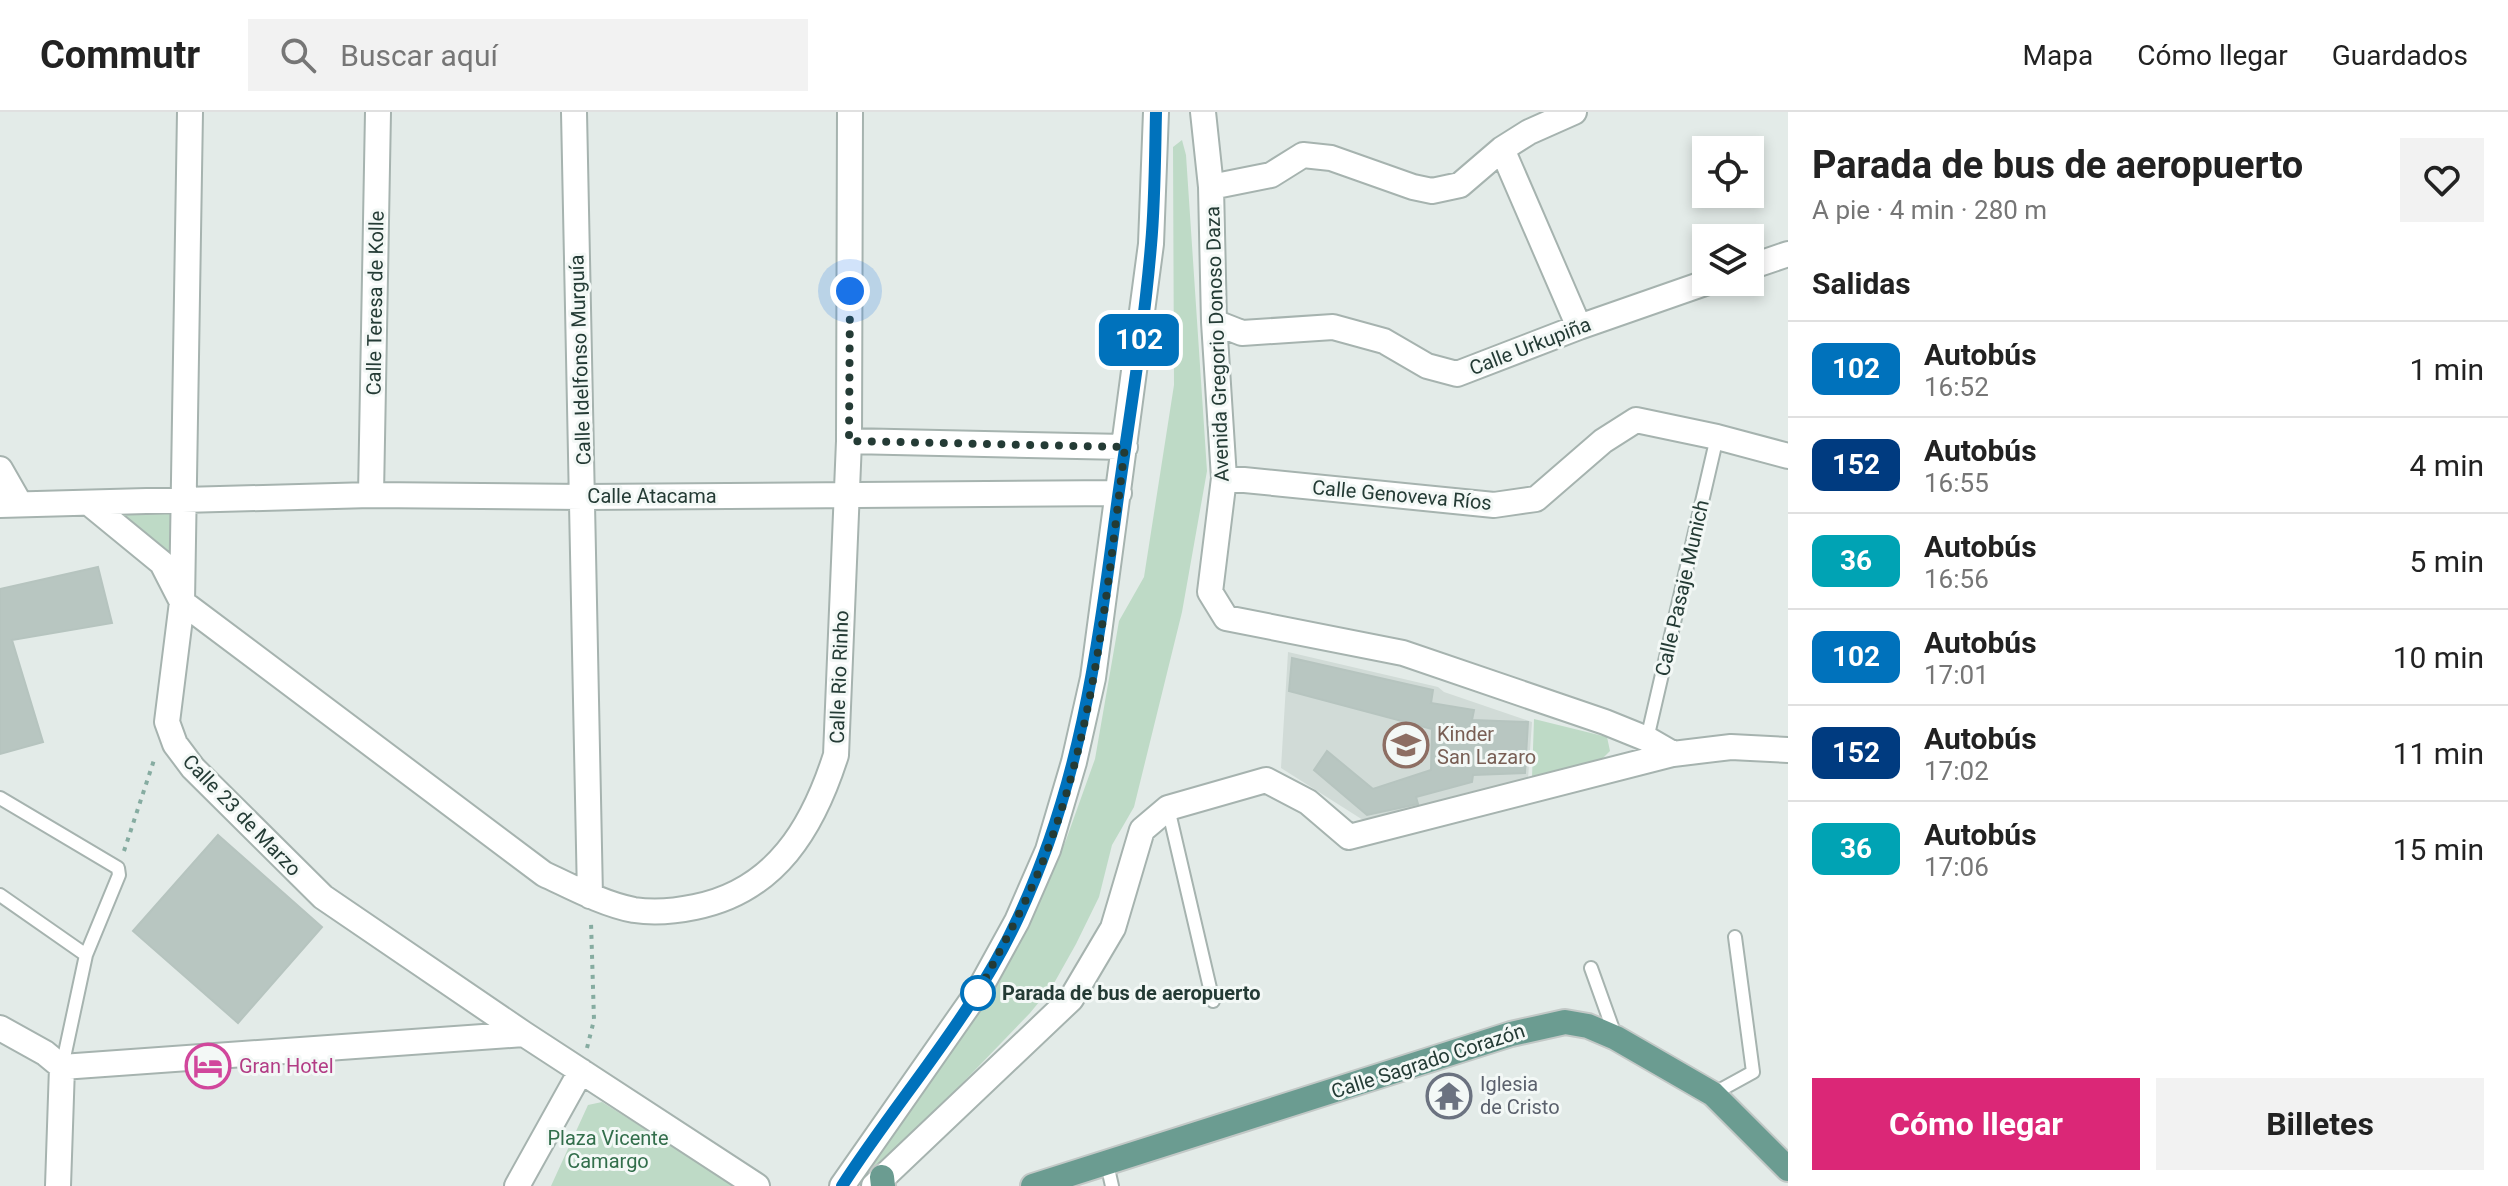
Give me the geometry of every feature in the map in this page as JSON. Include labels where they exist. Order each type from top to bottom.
[{"type":"main road","name":"Calle Sagrado Corazón","points":[[1033,1186],[1109,1175],[1545,1024],[1565,1022],[1588,1026],[1616,1038],[1713,1094],[1788,1169]]},
{"type":"street","points":[[167,722],[182,602],[190,112]]},
{"type":"street","name":"Calle Teresa de Kolle","points":[[371,495],[378,112]]},
{"type":"street","name":"Calle Idelfonso Murguía","points":[[574,112],[590,896]]},
{"type":"street","name":"Calle Rio Rinho","points":[[90,504],[162,563],[182,602],[544,874],[590,896],[635,910],[677,911],[707,905],[744,890],[771,872],[803,831],[825,790],[836,755],[849,441],[850,112]]},
{"type":"street","points":[[842,1186],[979,990],[1017,921],[1048,850],[1074,762],[1093,678],[1151,244],[1156,112]]},
{"type":"street","name":"Avenida Gregorio Donoso Daza","points":[[1203,112],[1211,187],[1214,322],[1224,478],[1210,592],[1226,618],[1403,653],[1647,739]]},
{"type":"street","points":[[1211,187],[1271,175],[1303,155],[1331,158],[1432,191],[1460,185],[1502,149],[1529,132],[1574,112]]},
{"type":"street","points":[[1502,149],[1579,327]]},
{"type":"street","points":[[1764,262],[1788,254]]},
{"type":"street","name":"Calle Urkupiña","points":[[1214,322],[1242,333],[1333,327],[1384,341],[1427,366],[1457,374],[1692,288]]},
{"type":"street","name":"Calle Genoveva Ríos","points":[[1224,478],[1494,505],[1536,499],[1603,441],[1636,420],[1788,456]]},
{"type":"street","points":[[849,441],[1125,447]]},
{"type":"street","points":[[0,469],[10,505]]},
{"type":"street","name":"Calle Atacama","points":[[10,505],[371,495],[584,497],[1119,493]]},
{"type":"street","name":"Calle 23 de Marzo","points":[[167,722],[175,744],[193,768],[323,897],[524,1034],[757,1186]]},
{"type":"street","points":[[1647,739],[1673,754]]},
{"type":"street","points":[[880,1183],[1071,999],[1113,928],[1142,830],[1168,808],[1266,780],[1308,802],[1349,837],[1673,754],[1731,747],[1788,750]]},
{"type":"street","points":[[0,1028],[45,1053],[62,1067],[524,1034]]},
{"type":"street","points":[[58,1186],[62,1067]]},
{"type":"street","points":[[517,1186],[581,1071]]},
{"type":"lane","name":"Calle Pasaje Munich","points":[[1647,739],[1717,437]]},
{"type":"lane","points":[[0,798],[118,868],[119,875],[86,955],[62,1067]]},
{"type":"lane","points":[[1168,808],[1213,1001]]},
{"type":"lane","points":[[0,895],[86,955]]},
{"type":"lane","points":[[1713,1094],[1753,1072],[1735,937]]},
{"type":"lane","points":[[1591,968],[1616,1038]]},
{"type":"path","points":[[118,868],[167,722]]},
{"type":"path","points":[[581,1071],[594,1020],[590,896]]},
{"type":"shaded area","name":"Kinder San Lazaro","points":[[1288,652],[1438,687],[1444,692],[1532,722],[1528,779],[1363,820],[1281,768]]},
{"type":"green space","points":[[1182,140],[1186,155],[1207,471],[1182,612],[1134,807],[1112,845],[1099,897],[1053,985],[1030,1013],[869,1180],[864,1168],[975,1019],[1027,928],[1066,840],[1095,759],[1119,621],[1144,577],[1174,385],[1173,147]]},
{"type":"green space","points":[[113,512],[169,512],[175,521],[170,556]]},
{"type":"green space","points":[[1534,719],[1607,737],[1610,751],[1602,759],[1532,778]]},
{"type":"green space","name":"Plaza Vicente Camargo","points":[[602,1102],[736,1186],[551,1186],[588,1105]]},
{"type":"building","points":[[98,567],[112,623],[12,640],[43,742],[0,754],[0,589]]},
{"type":"building","points":[[1292,658],[1433,690],[1431,703],[1474,710],[1472,720],[1528,722],[1525,773],[1473,775],[1472,782],[1416,797],[1418,804],[1367,815],[1314,770],[1327,751],[1373,789],[1431,770],[1432,729],[1289,691]]},
{"type":"building","points":[[218,835],[322,927],[238,1023],[133,931]]},
{"type":"bus line","name":"102","points":[[842,1186],[922,1076],[992,967],[1017,921],[1048,850],[1074,762],[1093,678],[1151,244],[1156,112]]},
{"type":"place","name":"Kinder San Lazaro","points":[[1406,745]]},
{"type":"place","name":"Parada de bus de aeropuerto","points":[[978,993]]},
{"type":"place","name":"Gran Hotel","points":[[208,1066]]},
{"type":"place","name":"Iglesia de Cristo","points":[[1449,1096]]},
{"type":"route","points":[[850,291],[849,441],[1125,447],[1093,678],[1074,762],[1048,850],[1017,921],[978,993]]}]
